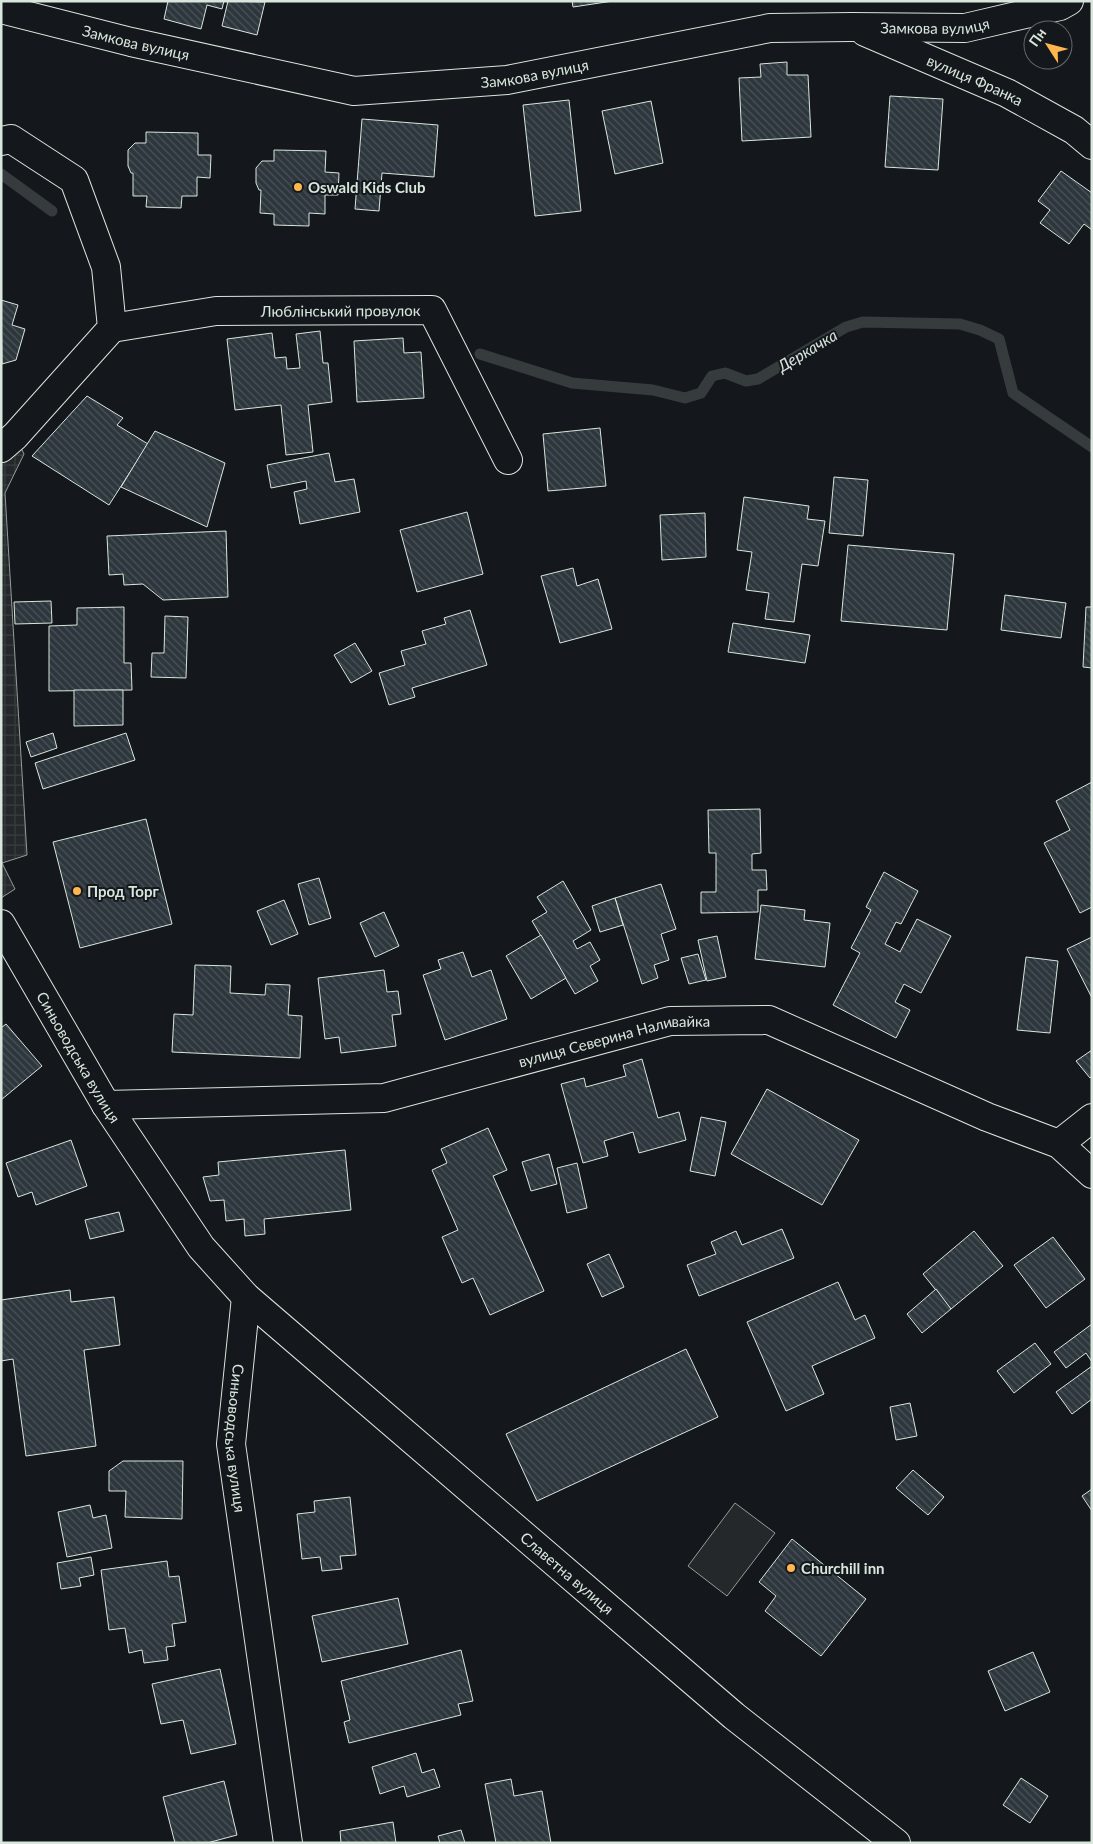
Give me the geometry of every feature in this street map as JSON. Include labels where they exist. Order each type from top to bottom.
[{"type":"street","name":"Замкова вулиця","points":[[1,9],[131,42],[354,91],[506,80],[770,28],[965,28],[1060,6],[1069,1]]},
{"type":"street","name":"вулиця Франка","points":[[852,27],[1007,93],[1074,130],[1092,145]]},
{"type":"street","points":[[1,141],[11,139],[74,180],[106,267],[112,328],[8,442],[1,470]]},
{"type":"street","name":"Люблінський провулок","points":[[112,328],[216,311],[432,310],[508,460]]},
{"type":"street","name":"Синьоводська вулиця","points":[[1,924],[106,1105],[200,1247],[246,1297],[231,1444],[288,1843]]},
{"type":"street","name":"вулиця Северина Наливайка","points":[[106,1105],[384,1098],[670,1021],[769,1020],[988,1117],[1059,1144],[1092,1174]]},
{"type":"street","points":[[1059,1144],[1092,1118]]},
{"type":"street","name":"Славетна вулиця","points":[[246,1297],[727,1710],[896,1843]]},
{"type":"shaded area","points":[[1,431],[15,436],[24,454],[5,493],[27,855],[2,863],[15,889],[1,898]]},
{"type":"shaded area","points":[[735,1503],[775,1533],[727,1596],[688,1566]]},
{"type":"building","points":[[168,1],[224,1],[222,9],[207,5],[201,29],[164,19]]},
{"type":"building","points":[[228,1],[265,2],[257,35],[222,26]]},
{"type":"building","points":[[572,1],[613,1],[573,7]]},
{"type":"building","points":[[787,62],[787,75],[808,75],[811,137],[742,141],[739,78],[761,77],[760,64]]},
{"type":"building","points":[[890,96],[943,99],[938,170],[885,167]]},
{"type":"building","points":[[569,100],[581,211],[535,216],[523,105]]},
{"type":"building","points":[[651,101],[663,163],[615,174],[602,111]]},
{"type":"building","points":[[362,119],[438,125],[434,177],[382,173],[379,211],[355,209]]},
{"type":"building","points":[[146,132],[198,133],[198,155],[211,155],[210,178],[197,177],[197,196],[182,196],[181,208],[146,207],[147,196],[133,196],[133,173],[131,173],[128,166],[128,150],[135,143],[146,143]]},
{"type":"building","name":"Oswald Kids Club","points":[[274,150],[326,151],[325,172],[339,173],[338,195],[325,195],[325,214],[309,213],[309,226],[274,225],[274,214],[260,213],[261,190],[259,190],[256,183],[256,168],[262,161],[274,161]]},
{"type":"building","points":[[1061,171],[1092,193],[1092,230],[1084,224],[1069,244],[1040,223],[1050,210],[1038,201]]},
{"type":"building","points":[[1,300],[18,305],[12,325],[25,329],[16,360],[2,364]]},
{"type":"building","points":[[320,331],[323,363],[328,363],[332,402],[308,405],[313,452],[286,455],[281,405],[235,410],[227,339],[272,333],[275,358],[286,357],[287,369],[300,368],[296,334]]},
{"type":"building","points":[[403,338],[404,353],[421,352],[424,398],[357,402],[354,341]]},
{"type":"building","points":[[87,396],[123,418],[117,425],[148,444],[109,505],[32,456]]},
{"type":"building","points":[[600,428],[606,486],[548,491],[543,434]]},
{"type":"building","points":[[155,431],[225,463],[207,527],[121,487]]},
{"type":"building","points":[[329,453],[335,482],[354,479],[360,512],[300,524],[294,492],[307,489],[306,481],[271,488],[267,465]]},
{"type":"building","points":[[834,477],[868,480],[863,536],[829,533]]},
{"type":"building","points":[[744,497],[809,506],[807,519],[825,521],[818,566],[802,564],[794,622],[765,619],[769,593],[746,590],[752,552],[737,550]]},
{"type":"building","points":[[467,512],[483,574],[417,592],[400,530]]},
{"type":"building","points":[[705,513],[706,557],[662,560],[660,515]]},
{"type":"building","points":[[226,531],[228,597],[163,600],[143,584],[124,585],[123,574],[109,575],[107,536]]},
{"type":"building","points":[[848,545],[954,554],[947,630],[841,621]]},
{"type":"building","points":[[573,568],[577,586],[598,579],[612,629],[560,643],[541,576]]},
{"type":"building","points":[[1005,595],[1066,603],[1061,638],[1001,630]]},
{"type":"building","points":[[51,601],[52,623],[15,624],[14,602]]},
{"type":"building","points":[[124,607],[124,663],[131,663],[132,690],[49,691],[49,626],[77,625],[77,608]]},
{"type":"building","points":[[1086,607],[1092,607],[1092,668],[1083,667]]},
{"type":"building","points":[[470,610],[487,665],[412,688],[415,697],[389,705],[379,673],[405,665],[401,651],[426,644],[422,631],[446,624],[444,618]]},
{"type":"building","points":[[165,616],[188,617],[186,678],[151,677],[152,653],[164,653]]},
{"type":"building","points":[[733,623],[810,635],[805,663],[728,652]]},
{"type":"building","points":[[355,643],[372,671],[351,683],[334,655]]},
{"type":"building","points":[[74,690],[123,690],[123,725],[74,726]]},
{"type":"building","points":[[53,733],[57,748],[31,757],[26,742]]},
{"type":"building","points":[[126,733],[135,760],[43,789],[35,763]]},
{"type":"building","points":[[1092,782],[1092,907],[1080,913],[1044,843],[1070,830],[1056,801]]},
{"type":"building","points":[[760,809],[761,853],[752,854],[752,870],[766,870],[767,890],[758,890],[758,912],[701,913],[701,892],[716,892],[716,853],[709,853],[708,810]]},
{"type":"building","points":[[146,819],[172,924],[80,948],[53,842]]},
{"type":"building","points":[[884,872],[918,891],[901,924],[896,922],[885,944],[900,952],[917,919],[951,936],[921,993],[904,984],[895,1002],[910,1010],[896,1038],[833,1005],[860,953],[851,948],[871,910],[866,907]]},
{"type":"building","points":[[319,878],[331,918],[309,925],[298,884]]},
{"type":"building","points":[[563,881],[591,930],[573,941],[577,949],[590,942],[600,960],[590,966],[598,981],[575,994],[532,921],[547,912],[537,897]]},
{"type":"building","points":[[661,884],[676,929],[661,934],[669,960],[654,965],[658,978],[642,984],[615,898]]},
{"type":"building","points":[[615,898],[623,925],[600,932],[592,906]]},
{"type":"building","points":[[284,900],[298,934],[271,945],[257,911]]},
{"type":"building","points":[[761,905],[805,910],[804,920],[830,923],[825,967],[755,959]]},
{"type":"building","points":[[384,912],[399,946],[375,957],[360,923]]},
{"type":"building","points":[[541,935],[566,978],[531,999],[506,956]]},
{"type":"building","points":[[717,936],[726,977],[707,981],[698,940]]},
{"type":"building","points":[[1092,937],[1092,998],[1067,949]]},
{"type":"building","points":[[463,952],[472,977],[491,970],[507,1019],[445,1040],[423,975],[441,969],[438,960]]},
{"type":"building","points":[[698,954],[706,980],[689,984],[681,958]]},
{"type":"building","points":[[1026,957],[1058,961],[1050,1033],[1017,1030]]},
{"type":"building","points":[[195,965],[231,966],[230,993],[265,995],[266,984],[290,985],[288,1015],[302,1016],[300,1058],[172,1052],[174,1014],[193,1015]]},
{"type":"building","points":[[384,970],[387,992],[398,991],[401,1014],[392,1015],[396,1046],[341,1053],[339,1037],[325,1039],[318,978]]},
{"type":"building","points":[[6,1024],[42,1066],[1,1100],[1,1028]]},
{"type":"building","points":[[1092,1050],[1092,1076],[1090,1078],[1076,1061]]},
{"type":"building","points":[[642,1059],[658,1118],[679,1112],[686,1140],[639,1153],[633,1132],[604,1141],[608,1156],[583,1163],[561,1084],[584,1078],[586,1087],[626,1076],[623,1065]]},
{"type":"building","points":[[767,1089],[859,1140],[822,1205],[731,1154]]},
{"type":"building","points":[[701,1117],[726,1122],[715,1176],[690,1171]]},
{"type":"building","points":[[488,1128],[507,1170],[493,1176],[544,1291],[490,1315],[473,1278],[462,1283],[442,1237],[458,1230],[432,1170],[447,1163],[441,1149]]},
{"type":"building","points":[[71,1140],[87,1186],[36,1205],[32,1192],[18,1197],[6,1163]]},
{"type":"building","points":[[345,1150],[351,1210],[264,1219],[265,1234],[245,1236],[244,1219],[226,1221],[224,1200],[210,1201],[203,1177],[219,1175],[218,1162]]},
{"type":"building","points":[[549,1154],[557,1184],[531,1191],[522,1162]]},
{"type":"building","points":[[577,1163],[587,1208],[567,1213],[557,1168]]},
{"type":"building","points":[[119,1212],[124,1231],[90,1239],[85,1220]]},
{"type":"building","points":[[782,1229],[794,1258],[699,1296],[687,1265],[716,1254],[711,1242],[736,1231],[742,1245]]},
{"type":"building","points":[[974,1231],[1003,1266],[951,1309],[923,1274]]},
{"type":"building","points":[[1053,1237],[1085,1279],[1046,1308],[1014,1265]]},
{"type":"building","points":[[609,1254],[624,1287],[602,1297],[587,1264]]},
{"type":"building","points":[[838,1282],[855,1320],[865,1315],[875,1338],[812,1366],[824,1394],[786,1411],[747,1322]]},
{"type":"building","points":[[936,1289],[951,1309],[922,1333],[907,1314]]},
{"type":"building","points":[[70,1290],[71,1302],[114,1297],[120,1345],[84,1350],[96,1446],[26,1456],[13,1359],[1,1361],[1,1300]]},
{"type":"building","points":[[1092,1324],[1092,1362],[1086,1353],[1066,1368],[1054,1352]]},
{"type":"building","points":[[1035,1343],[1051,1364],[1014,1393],[997,1371]]},
{"type":"building","points":[[686,1349],[718,1417],[537,1501],[506,1434]]},
{"type":"building","points":[[1092,1366],[1092,1399],[1072,1414],[1056,1392]]},
{"type":"building","points":[[910,1403],[917,1436],[896,1440],[890,1407]]},
{"type":"building","points":[[123,1461],[183,1461],[182,1519],[125,1517],[126,1491],[109,1491],[109,1471]]},
{"type":"building","points":[[913,1470],[944,1497],[928,1515],[896,1488]]},
{"type":"building","points":[[1092,1489],[1092,1511],[1082,1496]]},
{"type":"building","points":[[350,1497],[356,1555],[340,1556],[342,1569],[322,1571],[320,1557],[302,1559],[297,1514],[315,1512],[314,1501]]},
{"type":"building","points":[[90,1505],[93,1518],[106,1515],[112,1548],[67,1557],[58,1512]]},
{"type":"building","points":[[792,1539],[866,1599],[821,1656],[765,1611],[776,1596],[759,1582]]},
{"type":"building","points":[[91,1557],[94,1575],[79,1578],[81,1586],[61,1589],[57,1563]]},
{"type":"building","points":[[167,1561],[169,1577],[179,1576],[186,1622],[172,1624],[175,1646],[166,1647],[168,1660],[144,1663],[142,1650],[129,1653],[125,1628],[109,1630],[101,1570]]},
{"type":"building","points":[[398,1598],[408,1644],[322,1662],[312,1616]]},
{"type":"building","points":[[461,1650],[473,1701],[458,1704],[461,1715],[349,1743],[344,1722],[350,1720],[341,1681]]},
{"type":"building","points":[[1033,1652],[1050,1692],[1005,1711],[988,1671]]},
{"type":"building","points":[[220,1669],[236,1744],[191,1754],[183,1720],[161,1724],[152,1684]]},
{"type":"building","points":[[416,1753],[422,1773],[434,1769],[440,1787],[407,1797],[404,1786],[380,1794],[372,1767]]},
{"type":"building","points":[[1021,1778],[1048,1796],[1030,1823],[1003,1805]]},
{"type":"building","points":[[511,1779],[514,1796],[542,1791],[551,1843],[496,1843],[485,1784]]},
{"type":"building","points":[[224,1781],[237,1835],[207,1843],[175,1843],[163,1797]]},
{"type":"building","points":[[393,1822],[396,1843],[341,1843],[340,1831]]},
{"type":"building","points":[[461,1830],[465,1843],[440,1843],[438,1836]]},
{"type":"waterway","name":"Деркачка","points":[[1,174],[52,211]]},
{"type":"waterway","name":"Деркачка","points":[[480,354],[572,383],[653,390],[685,398],[701,393],[712,376],[725,373],[746,381],[758,379],[846,327],[863,322],[960,324],[980,330],[999,339],[1013,393],[1092,447]]},
{"type":"place","name":"Oswald Kids Club","points":[[298,187]]},
{"type":"place","name":"Прод Торг","points":[[77,891]]},
{"type":"place","name":"Churchill inn","points":[[791,1568]]}]
